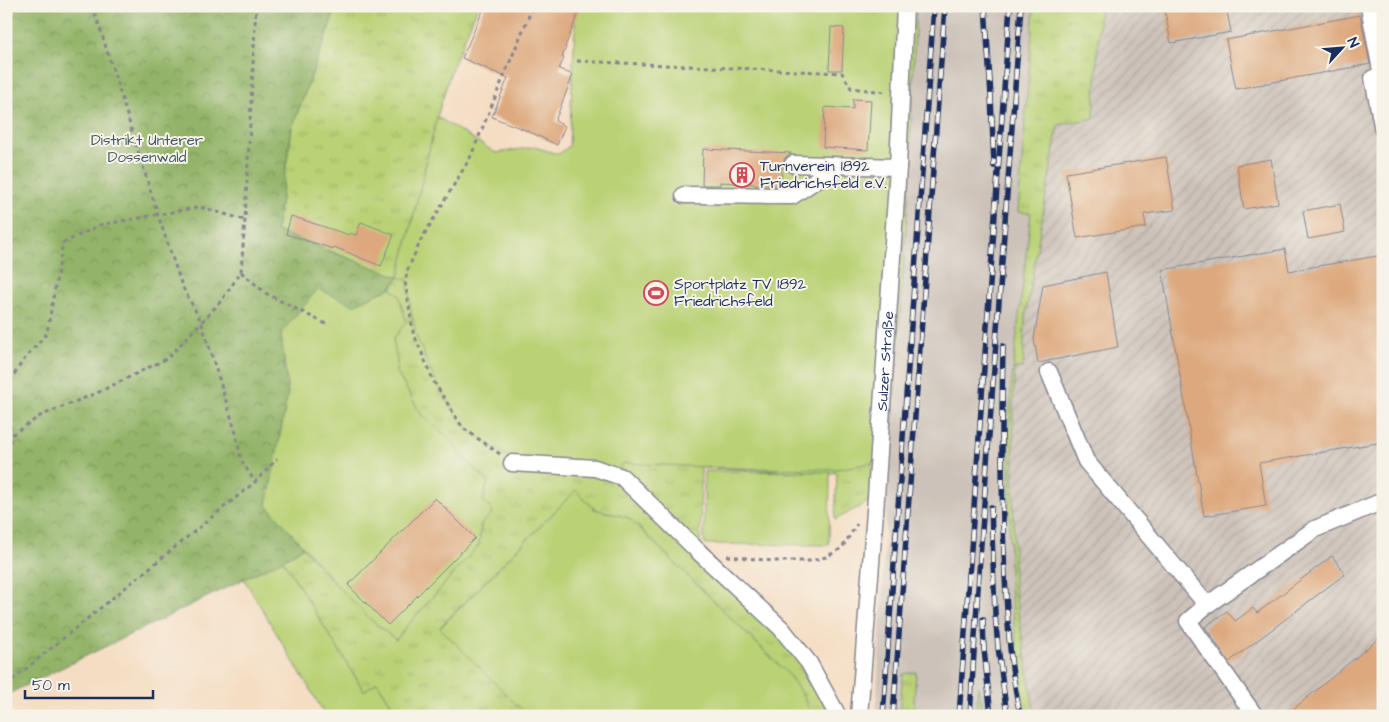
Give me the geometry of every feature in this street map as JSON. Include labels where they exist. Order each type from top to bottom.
[{"type":"street","name":"Sulzer Straße","points":[[859,716],[875,512],[898,167],[905,6]]},
{"type":"street","points":[[1369,6],[1382,76],[1373,78],[1383,130]]},
{"type":"street","points":[[793,164],[898,167]]},
{"type":"street","points":[[684,195],[792,196],[837,166]]},
{"type":"street","points":[[1049,372],[1086,461],[1207,605]]},
{"type":"street","points":[[512,463],[596,468],[622,477],[781,628],[809,663],[838,716]]},
{"type":"street","points":[[1255,716],[1188,621],[1207,605],[1316,529],[1383,501]]},
{"type":"path","points":[[92,6],[182,286],[201,321],[236,433],[241,460],[255,482]]},
{"type":"path","points":[[6,450],[13,434],[40,416],[97,393],[168,358],[221,300],[240,272],[245,220],[256,6]]},
{"type":"path","points":[[512,463],[463,428],[434,382],[413,332],[405,281],[421,240],[470,158],[533,6]]},
{"type":"path","points":[[578,61],[842,73],[851,88],[901,94]]},
{"type":"path","points":[[6,388],[22,362],[47,333],[63,244],[100,226],[200,207],[245,220]]},
{"type":"path","points":[[240,272],[267,294],[326,324]]},
{"type":"path","points":[[6,418],[13,434]]},
{"type":"path","points":[[6,685],[255,482],[277,459]]},
{"type":"path","points":[[700,553],[774,561],[809,560],[826,557],[842,548],[861,517],[875,512]]},
{"type":"shaded area","points":[[916,6],[1034,6],[1018,212],[1031,212],[1011,386],[1009,432],[1010,584],[1025,716],[984,716],[979,689],[976,716],[913,716],[916,672],[903,674],[899,716],[876,716],[886,512],[910,156]]},
{"type":"shaded area","points":[[1100,6],[1383,6],[1383,716],[1035,716],[1014,587],[1013,405],[1015,368],[1023,367],[1025,320],[1058,125],[1094,117]]},
{"type":"green space","name":"Distrikt Unterer Dossenwald","points":[[6,6],[337,6],[292,128],[276,231],[399,277],[391,288],[354,305],[281,333],[288,393],[267,504],[303,547],[283,560],[6,695]]},
{"type":"green space","points":[[337,6],[478,6],[451,71],[437,117],[399,277],[276,231],[292,128]]},
{"type":"green space","name":"Sportplatz TV 1892 Friedrichsfeld","points":[[576,6],[916,6],[908,201],[890,460],[836,469],[722,468],[625,463],[617,469],[510,458],[461,422],[439,387],[428,365],[416,335],[408,280],[399,277],[437,117],[496,153],[534,147],[559,154],[569,146]]},
{"type":"green space","points":[[1034,6],[1100,6],[1094,118],[1058,125],[1025,320],[1023,368],[1015,368],[1013,405],[1014,587],[1035,716],[1025,716],[1010,584],[1009,432],[1011,386],[1031,213],[1018,212]]},
{"type":"green space","name":"Sportplatz TV 1892 Friedrichsfeld","points":[[887,180],[870,501],[835,520],[837,473],[701,468],[700,544],[793,650],[831,716],[812,716],[804,697],[788,674],[629,518],[594,509],[576,490],[440,627],[528,716],[428,716],[426,712],[398,715],[377,682],[364,691],[283,560],[303,547],[327,575],[370,619],[396,640],[479,545],[483,501],[488,481],[465,460],[448,437],[422,416],[396,371],[397,361],[393,339],[399,295],[391,288],[399,277]]},
{"type":"green space","points":[[391,288],[399,295],[406,322],[393,339],[397,361],[396,371],[422,416],[448,437],[465,460],[488,481],[483,500],[493,513],[481,524],[479,545],[396,640],[370,619],[341,590],[267,505],[288,393],[281,333],[318,289],[354,305]]},
{"type":"green space","points":[[704,471],[830,472],[829,545],[704,544]]},
{"type":"green space","points":[[576,490],[594,509],[629,518],[788,674],[804,697],[812,716],[528,716],[440,628]]},
{"type":"green space","points":[[283,560],[364,691],[377,682],[398,715],[426,712],[428,716],[326,716],[244,579]]},
{"type":"green space","points":[[916,672],[913,716],[899,716],[903,674]]},
{"type":"green space","points":[[978,686],[984,716],[976,716]]},
{"type":"building","points":[[485,6],[581,6],[565,47],[562,57],[564,58],[559,69],[573,75],[555,121],[565,126],[557,145],[492,117],[508,78],[462,58]]},
{"type":"building","points":[[1164,6],[1226,6],[1231,32],[1171,43]]},
{"type":"building","points":[[1360,15],[1370,64],[1236,89],[1226,40]]},
{"type":"building","points":[[831,27],[844,28],[842,70],[829,70]]},
{"type":"building","points":[[853,99],[871,100],[868,150],[823,147],[825,107],[853,109]]},
{"type":"building","name":"Turnverein 1892 Friedrichsfeld e.V.","points":[[703,149],[791,154],[784,159],[781,186],[756,186],[756,184],[720,182],[720,185],[702,185]]},
{"type":"building","points":[[1166,157],[1175,210],[1144,214],[1146,227],[1077,238],[1066,173]]},
{"type":"building","points":[[1271,159],[1278,203],[1244,209],[1237,165]]},
{"type":"building","points":[[1340,204],[1345,232],[1308,239],[1303,211]]},
{"type":"building","points":[[291,216],[349,235],[350,233],[356,235],[361,222],[394,235],[381,266],[334,247],[333,249],[286,234]]},
{"type":"building","points":[[1285,249],[1289,271],[1383,255],[1383,442],[1259,463],[1266,506],[1204,516],[1162,270]]},
{"type":"building","points":[[1106,272],[1118,347],[1038,363],[1034,339],[1043,285]]},
{"type":"building","points":[[435,498],[475,538],[388,625],[348,585]]},
{"type":"building","points":[[1332,556],[1345,574],[1229,662],[1205,627],[1227,611],[1235,621],[1253,608],[1257,613]]},
{"type":"building","points":[[1383,635],[1383,716],[1285,716]]},
{"type":"railway","points":[[883,716],[934,6]]},
{"type":"railway","points":[[893,716],[945,6]]},
{"type":"railway","points":[[985,6],[994,166]]},
{"type":"railway","points":[[959,716],[1010,6]]},
{"type":"railway","points":[[970,716],[1021,6]]},
{"type":"railway","points":[[1003,346],[1002,463],[1005,581],[1011,659],[1020,716]]},
{"type":"railway","points":[[991,507],[995,614],[1007,716]]},
{"type":"railway","points":[[983,619],[991,716]]},
{"type":"place","name":"Turnverein 1892 Friedrichsfeld e.V.","points":[[742,175]]},
{"type":"place","name":"Sportplatz TV 1892 Friedrichsfeld","points":[[656,293]]}]
